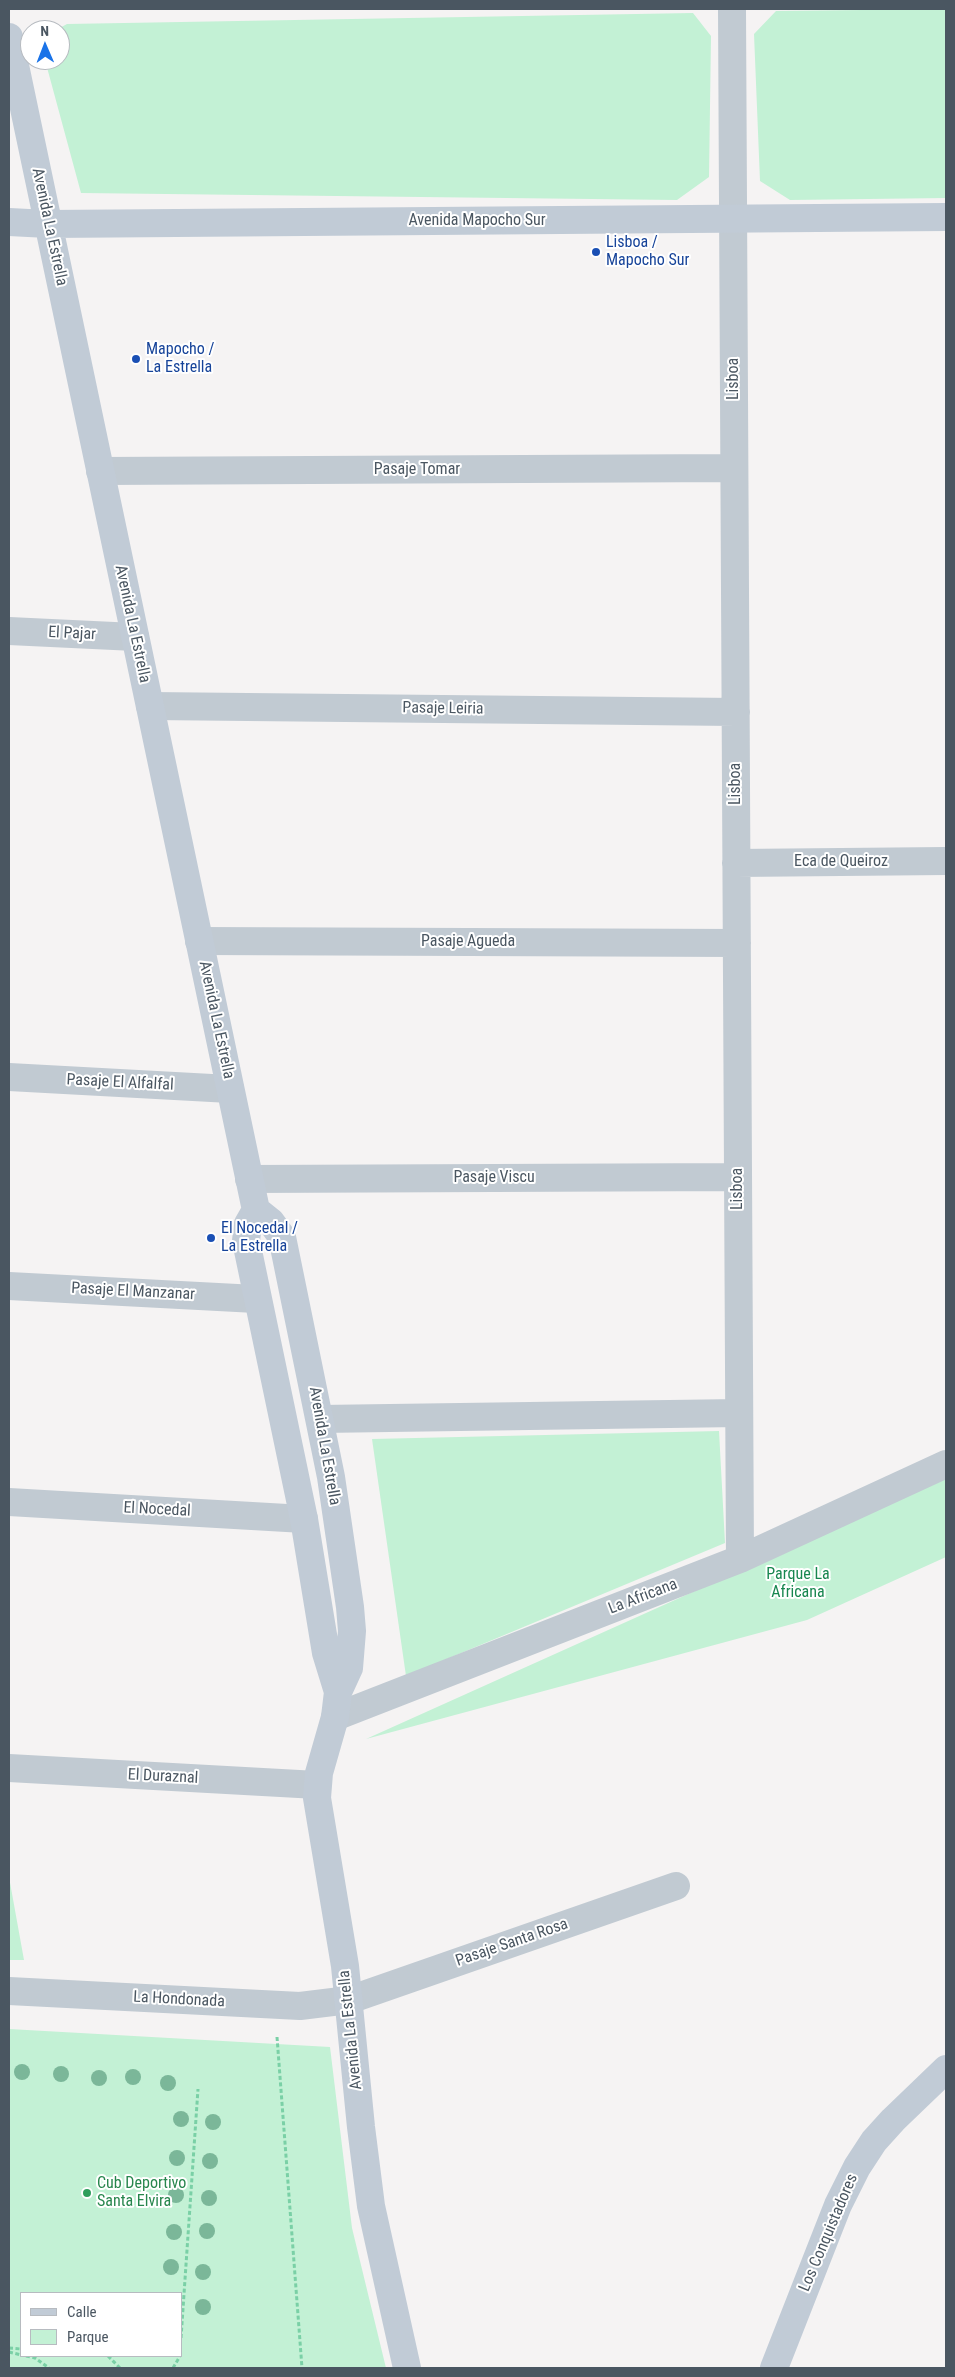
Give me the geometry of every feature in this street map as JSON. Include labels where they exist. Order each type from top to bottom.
[{"type":"main road","name":"Avenida La Estrella","points":[[9,37],[249,1179],[256,1210],[271,1222],[282,1236],[331,1477],[352,1631],[349,1668],[336,1704],[317,1785],[318,1812],[349,2000],[371,2206],[407,2368]]},
{"type":"main road","name":"Avenida Mapocho Sur","points":[[9,222],[48,224],[946,217]]},
{"type":"main road","name":"Avenida La Estrella","points":[[256,1210],[248,1224],[246,1241],[256,1299],[304,1519],[336,1704]]},
{"type":"main road","name":"Los Conquistadores","points":[[774,2368],[834,2214],[858,2167],[874,2141],[946,2069]]},
{"type":"street","name":"Lisboa","points":[[732,9],[740,1559]]},
{"type":"street","name":"Pasaje Tomar","points":[[100,471],[734,468]]},
{"type":"street","name":"El Pajar","points":[[9,631],[135,637]]},
{"type":"street","name":"Pasaje Leiria","points":[[150,706],[736,712]]},
{"type":"street","name":"Eca de Queiroz","points":[[736,863],[946,861]]},
{"type":"street","name":"Pasaje Agueda","points":[[199,941],[737,943]]},
{"type":"street","name":"Pasaje El Alfalfal","points":[[9,1077],[230,1089]]},
{"type":"street","name":"Pasaje Viscu","points":[[249,1179],[738,1177]]},
{"type":"street","name":"Pasaje El Manzanar","points":[[9,1286],[256,1299]]},
{"type":"street","points":[[320,1419],[739,1413]]},
{"type":"street","name":"La Africana","points":[[336,1704],[740,1559],[946,1464]]},
{"type":"street","name":"El Nocedal","points":[[9,1502],[304,1519]]},
{"type":"street","name":"El Duraznal","points":[[9,1768],[317,1785]]},
{"type":"street","name":"Pasaje Santa Rosa","points":[[349,2000],[676,1886]]},
{"type":"street","name":"La Hondonada","points":[[9,1991],[300,2006],[349,2000]]},
{"type":"path","points":[[277,2029],[302,2368]]},
{"type":"path","points":[[182,2323],[198,2089]]},
{"type":"path","points":[[30,2357],[49,2368]]},
{"type":"path","points":[[109,2357],[120,2368]]},
{"type":"path","points":[[173,2368],[179,2357]]},
{"type":"green space","points":[[946,9],[946,198],[790,200],[760,181],[754,34],[776,11]]},
{"type":"green space","points":[[693,13],[711,36],[709,177],[677,200],[81,193],[48,70],[70,70],[70,24]]},
{"type":"green space","points":[[719,1431],[725,1543],[406,1676],[372,1439]]},
{"type":"green space","name":"Parque La Africana","points":[[946,1478],[946,1557],[807,1620],[366,1739]]},
{"type":"green space","points":[[9,1877],[24,1960],[9,1960]]},
{"type":"green space","points":[[9,2029],[330,2047],[352,2228],[386,2368],[9,2368]]},
{"type":"place","name":"Lisboa / Mapocho Sur","points":[[596,252]]},
{"type":"place","name":"Mapocho / La Estrella","points":[[136,359]]},
{"type":"place","name":"El Nocedal / La Estrella","points":[[211,1238]]},
{"type":"place","name":"Cub Deportivo Santa Elvira","points":[[87,2193]]}]
